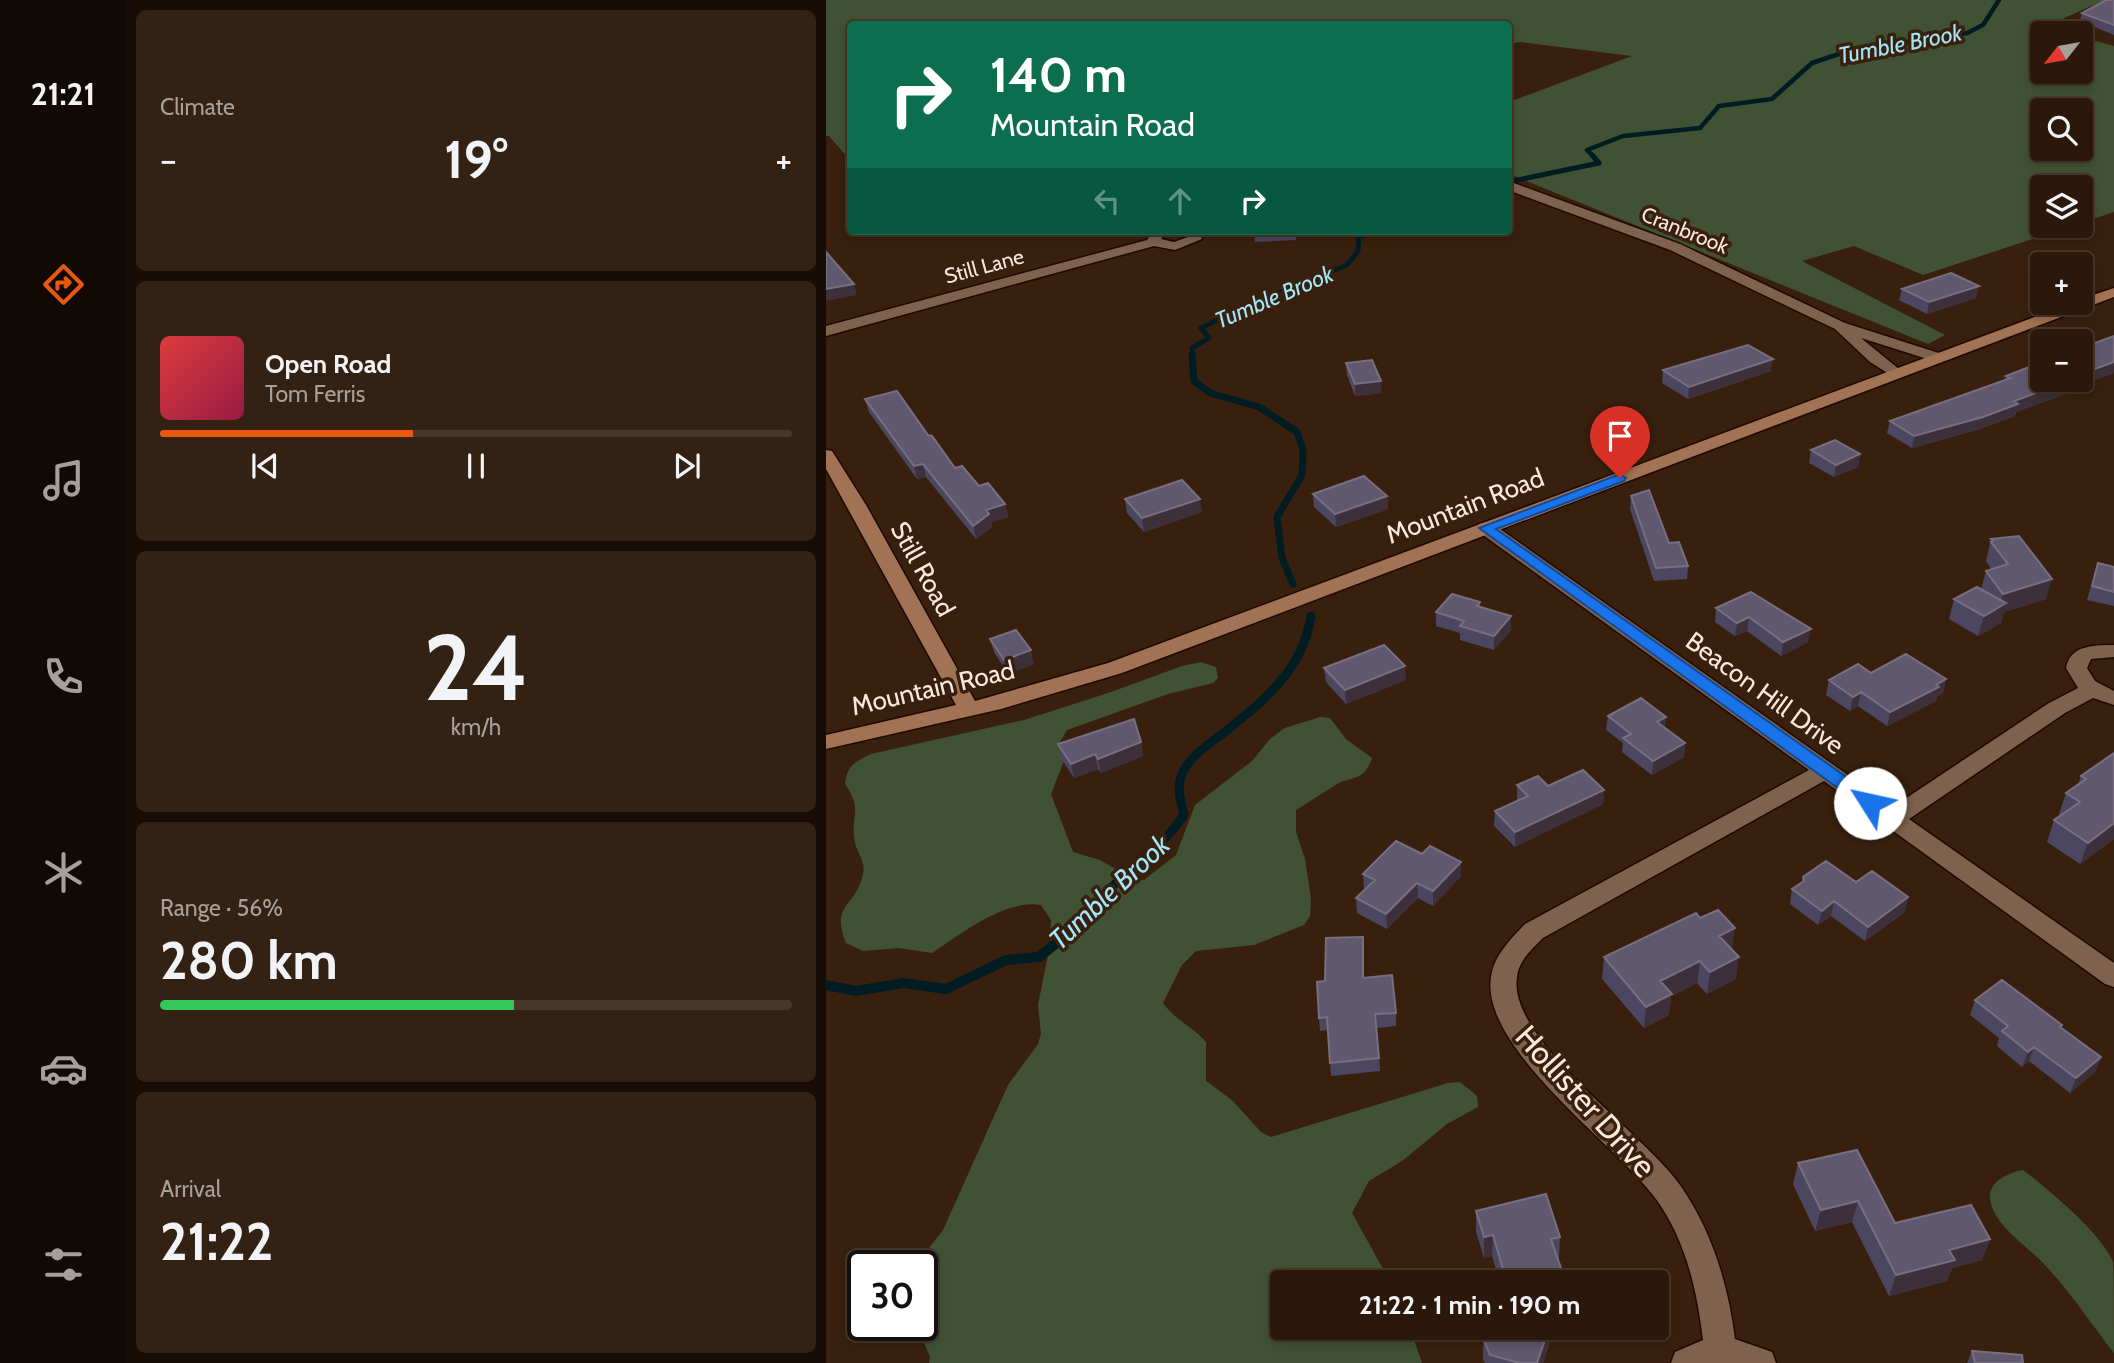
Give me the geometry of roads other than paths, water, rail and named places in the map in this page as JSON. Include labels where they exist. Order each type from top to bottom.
[{"type":"main road","name":"Mountain Road","points":[[826,741],[1029,695],[1115,667],[2114,292]]},
{"type":"main road","name":"Still Road","points":[[826,455],[870,529],[969,710]]},
{"type":"street","name":"Cranbrook","points":[[1512,186],[1675,247],[1840,326],[1940,358]]},
{"type":"street","name":"Still Lane","points":[[826,331],[1159,236],[1168,246],[1187,244],[1195,235]]},
{"type":"street","name":"Cranbrook","points":[[1840,326],[1875,359],[1897,374]]},
{"type":"street","name":"Beacon Hill Drive","points":[[1486,528],[2114,977]]},
{"type":"street","points":[[2114,651],[2087,653],[2078,658],[2074,665],[2076,674],[2092,690],[2114,698]]},
{"type":"street","points":[[1892,819],[2057,708],[2092,690]]},
{"type":"street","name":"Hollister Drive","points":[[1721,1352],[1714,1303],[1704,1262],[1687,1222],[1669,1193],[1644,1163],[1525,1042],[1512,1022],[1504,1002],[1503,980],[1507,960],[1516,945],[1534,931],[1825,771]]},
{"type":"street","points":[[1687,1363],[1700,1355],[1721,1352],[1744,1355],[1760,1363]]},
{"type":"waterway","name":"Tumble Brook","points":[[1592,155],[1587,150],[1623,136],[1700,128],[1719,106],[1772,99],[1812,63],[1848,51],[1967,33],[1983,25],[1999,0]]},
{"type":"waterway","name":"Tumble Brook","points":[[1512,181],[1599,163],[1592,155]]},
{"type":"waterway","name":"Tumble Brook","points":[[1193,357],[1192,348],[1209,338],[1201,328],[1244,307],[1347,265],[1358,251],[1359,237],[1365,235]]},
{"type":"waterway","name":"Tumble Brook","points":[[1192,355],[1194,381],[1210,393],[1259,407],[1297,432],[1303,450],[1302,475],[1277,517],[1282,558],[1293,584]]},
{"type":"waterway","name":"Tumble Brook","points":[[1056,943],[1123,876],[1164,840],[1178,823],[1184,814],[1179,788],[1186,766],[1200,751],[1252,710],[1279,683],[1299,653],[1311,616]]},
{"type":"waterway","name":"Tumble Brook","points":[[826,985],[856,991],[903,983],[946,989],[1006,960],[1039,957],[1059,941]]}]
